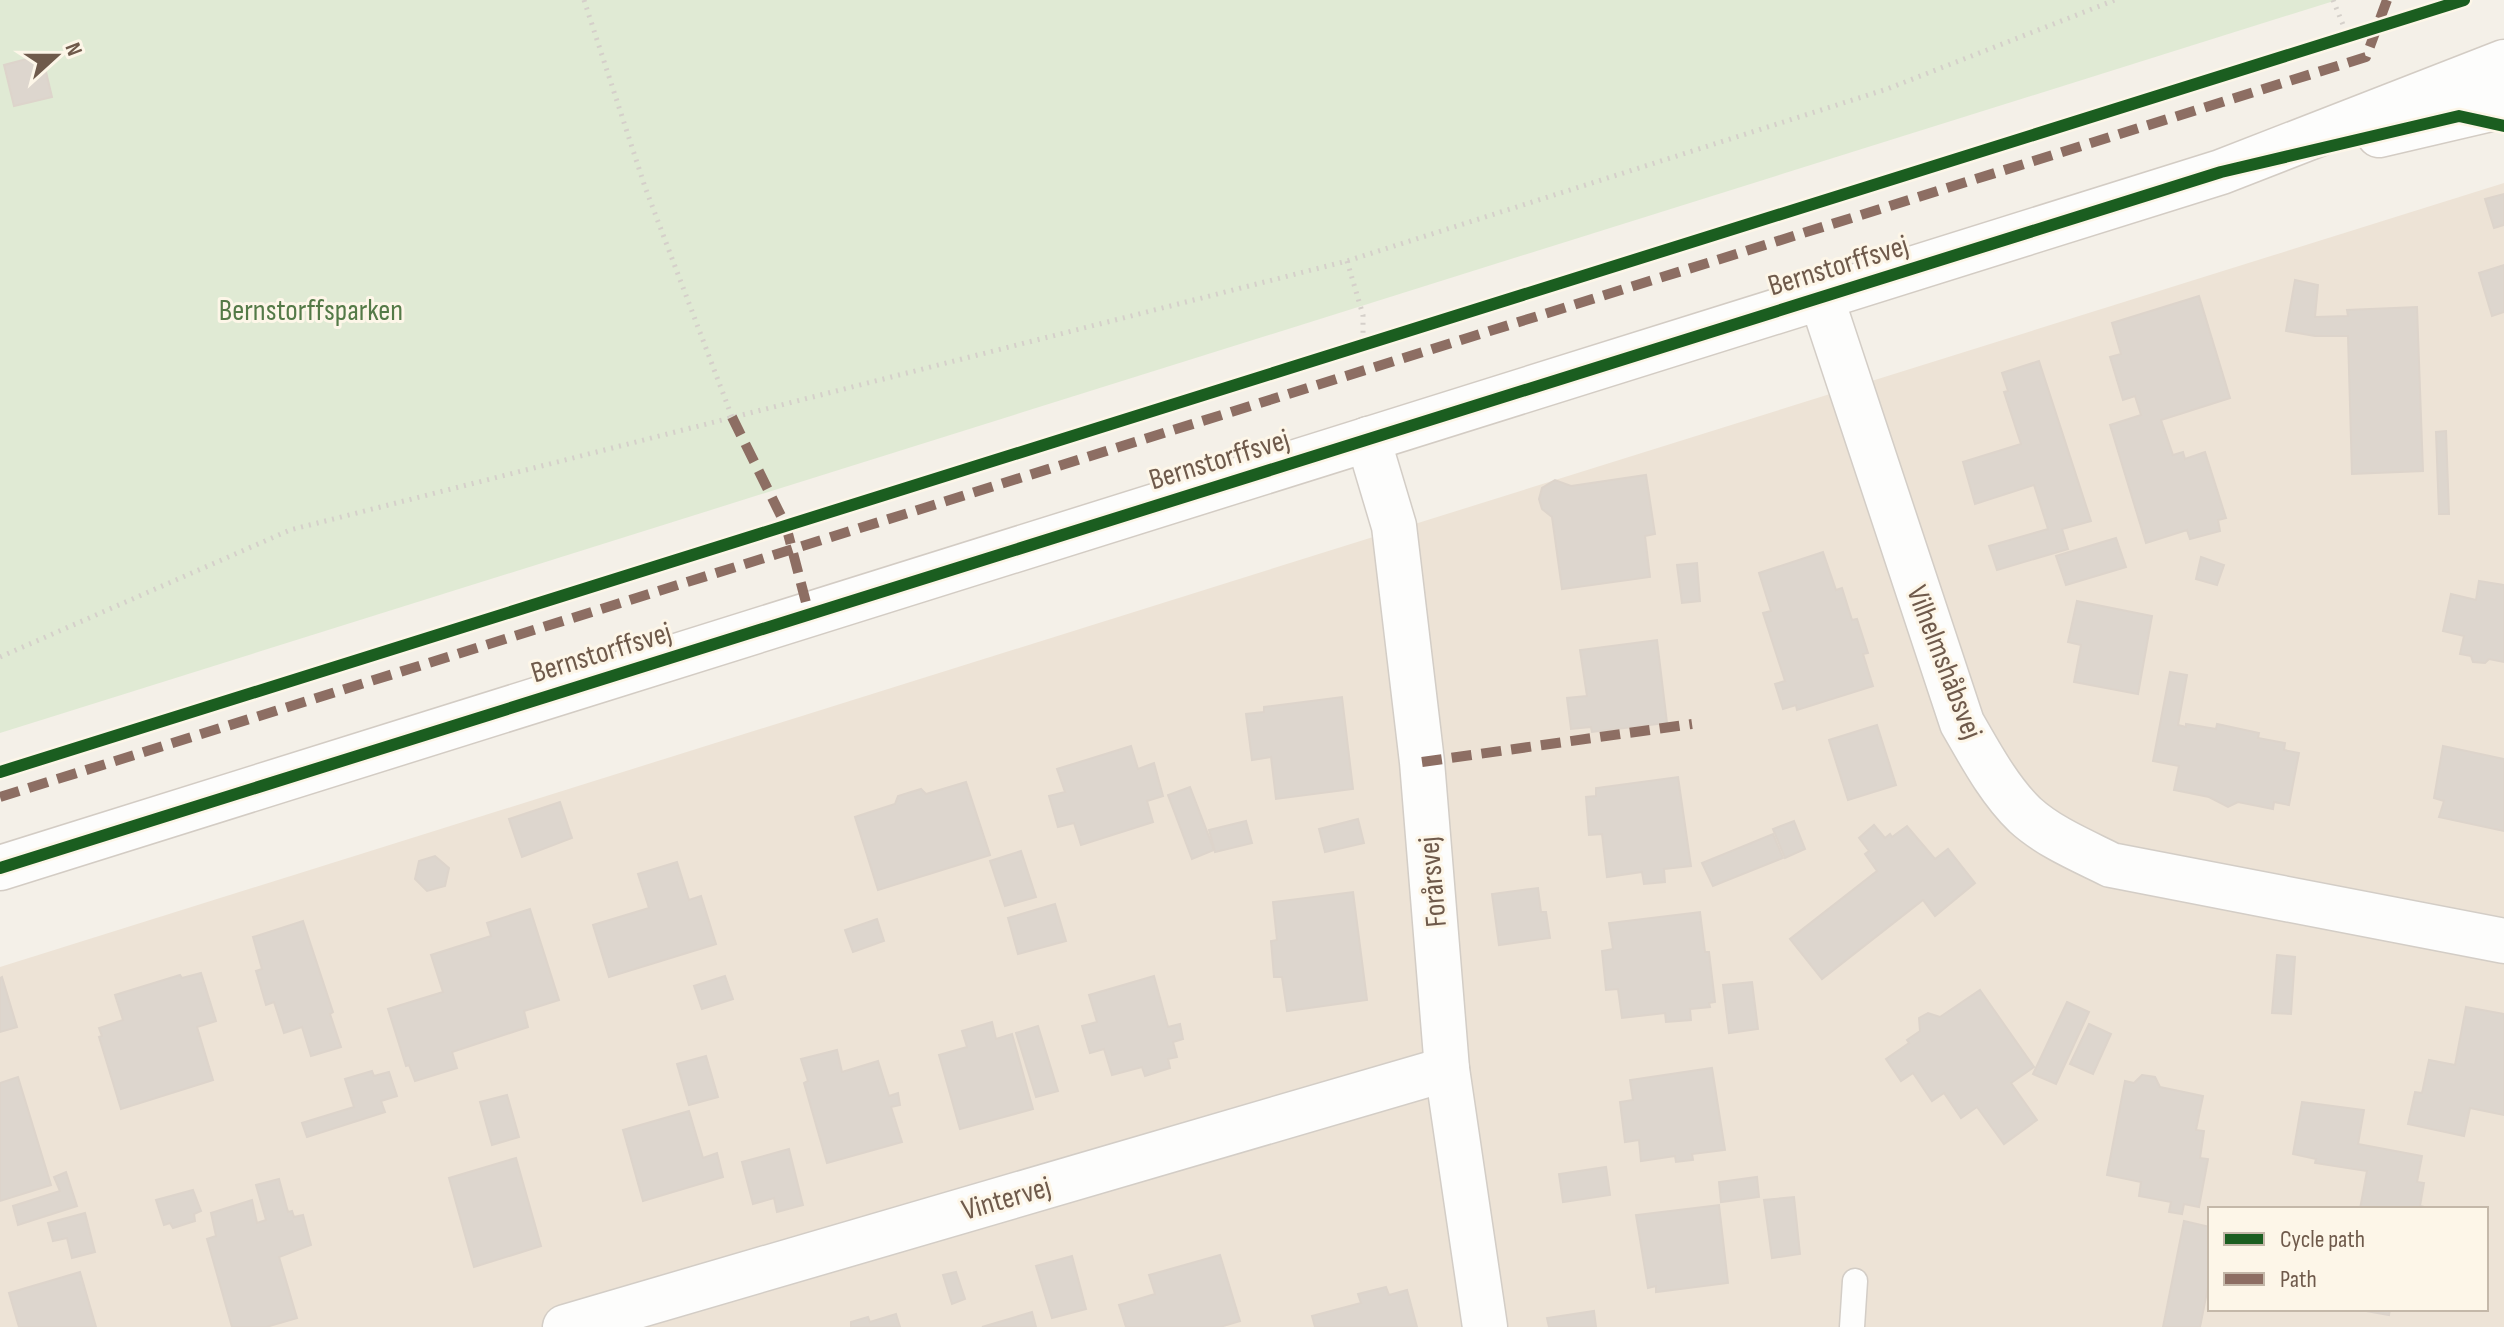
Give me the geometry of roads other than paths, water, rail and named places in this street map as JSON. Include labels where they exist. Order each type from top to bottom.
[{"type":"street","name":"Bernstorffsvej","points":[[0,868],[2221,172],[2504,62]]},
{"type":"street","name":"Bernstorffsvej","points":[[2221,172],[2504,106]]},
{"type":"street","name":"Vilhelmshåbsvej","points":[[1821,297],[1962,723],[1993,775],[2025,815],[2111,865],[2504,941]]},
{"type":"street","name":"Forårsvej","points":[[1368,439],[1394,526],[1422,762],[1447,1069],[1485,1327]]},
{"type":"street","name":"Vintervej","points":[[565,1327],[1447,1069]]},
{"type":"lane","points":[[1852,1327],[1855,1281]]},
{"type":"park label","name":"Bernstorffsparken","points":[[311,310]]}]
